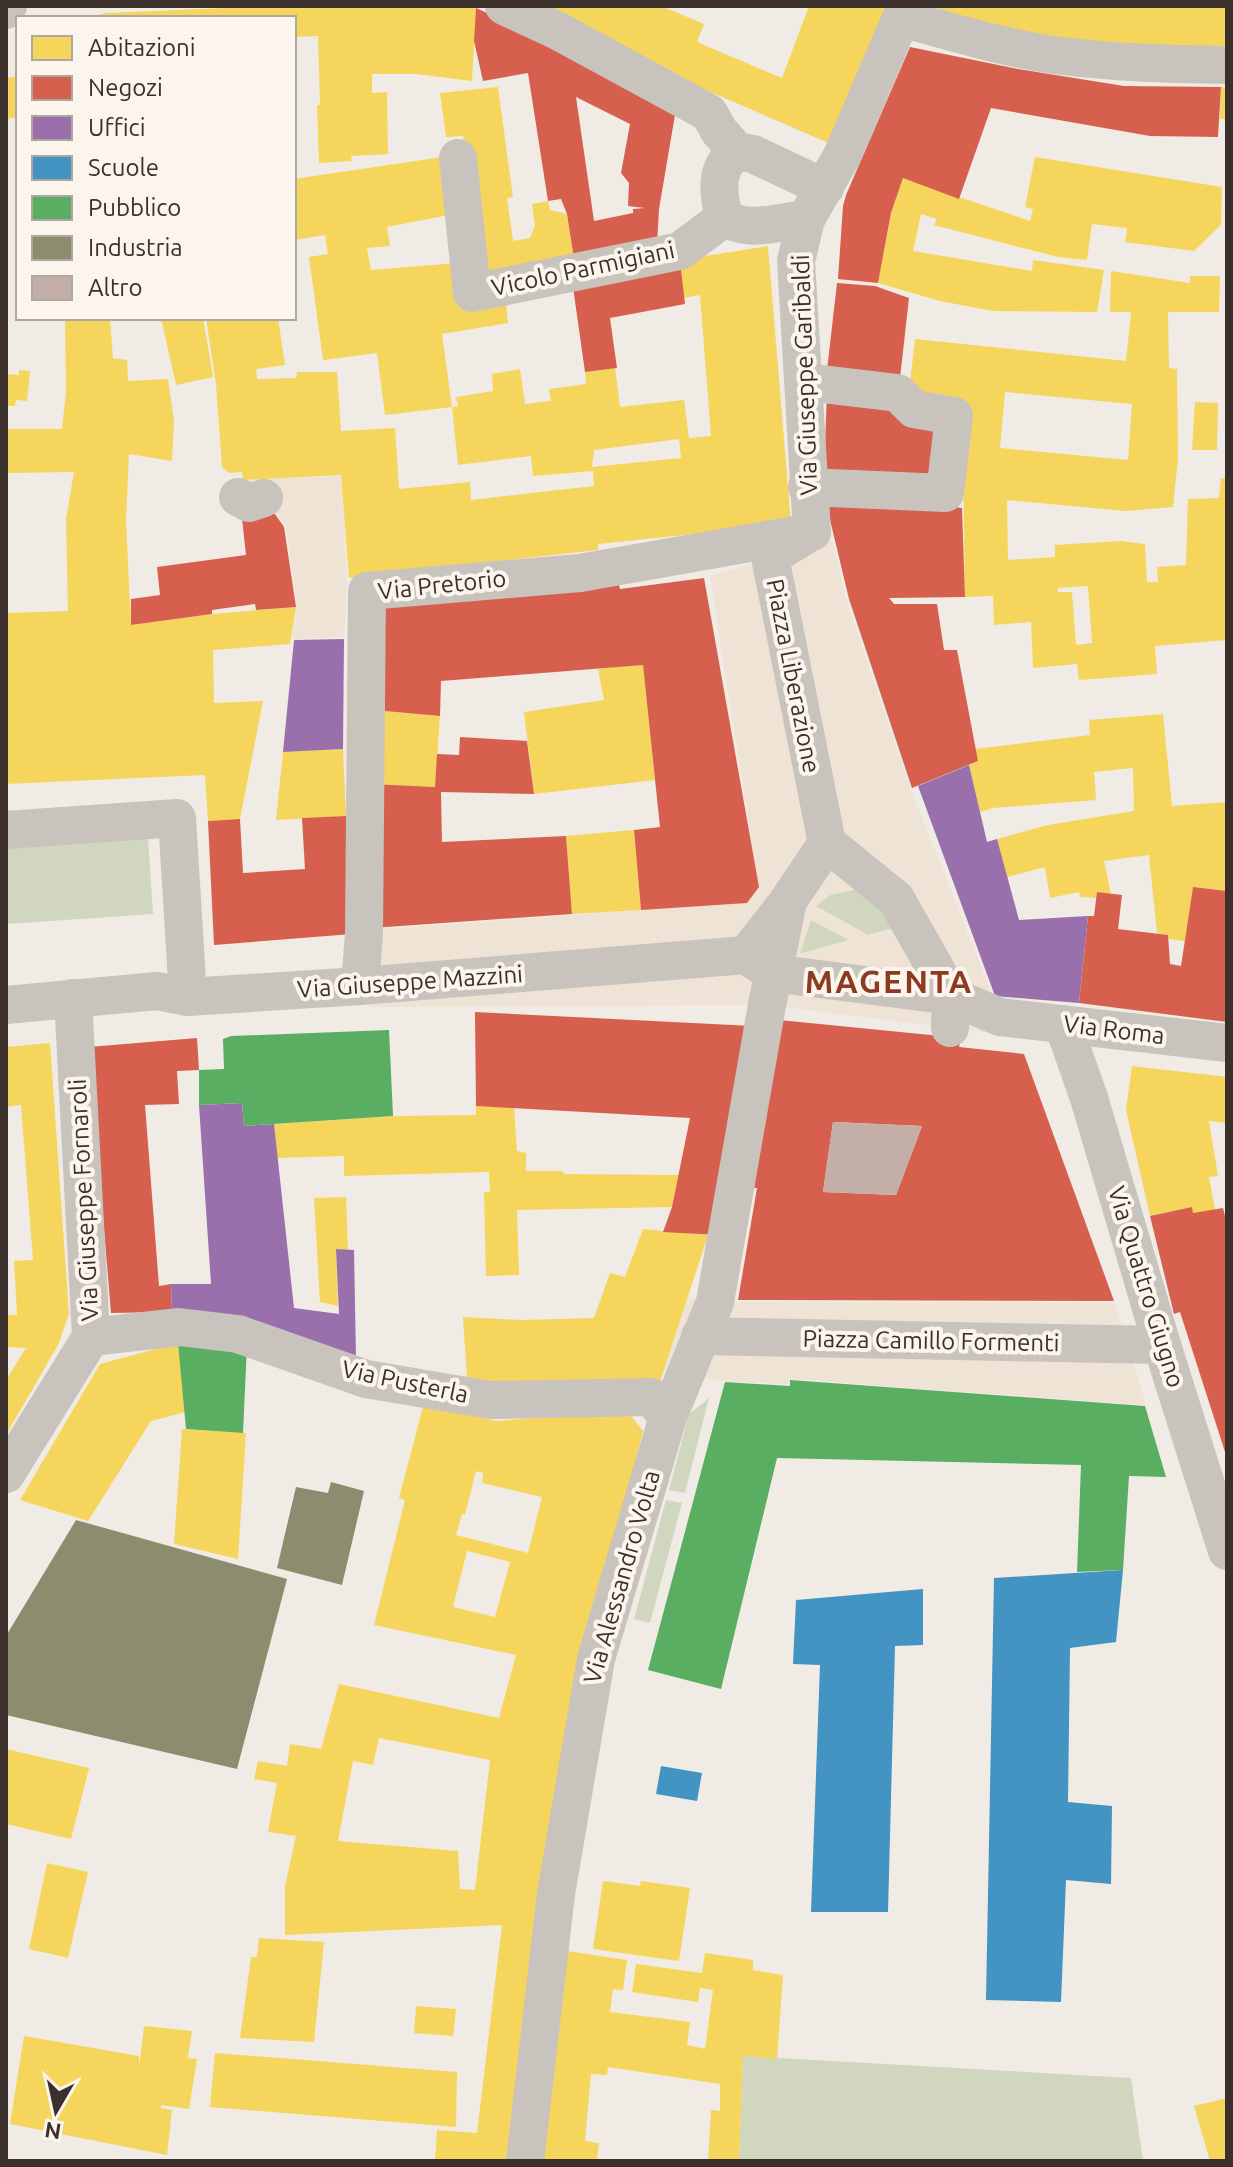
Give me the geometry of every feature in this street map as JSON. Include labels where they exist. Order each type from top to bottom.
[{"type":"street","points":[[504,6],[558,31],[709,113],[719,131],[737,151],[753,154],[815,203]]},
{"type":"street","points":[[904,12],[968,37],[1060,56],[1227,65]]},
{"type":"street","name":"Via Giuseppe Garibaldi","points":[[812,532],[796,261],[815,203],[843,154],[904,12]]},
{"type":"street","points":[[737,151],[726,159],[720,175],[719,196],[724,218],[749,227],[815,203]]},
{"type":"street","name":"Vicolo Parmigiani","points":[[458,158],[472,293],[680,251],[724,218]]},
{"type":"street","points":[[805,382],[898,393],[914,409],[954,416],[945,493],[807,487]]},
{"type":"street","name":"Via Pretorio","points":[[360,986],[364,933],[357,589],[580,573],[812,532]]},
{"type":"street","name":"Piazza Liberazione","points":[[812,532],[770,557],[827,843]]},
{"type":"street","points":[[6,830],[177,818],[188,997]]},
{"type":"street","points":[[827,843],[896,899],[950,1012],[762,978],[788,901],[827,843]]},
{"type":"street","name":"Via Giuseppe Mazzini","points":[[6,1005],[157,991],[188,997],[360,986],[762,978]]},
{"type":"street","name":"Via Alessandro Volta","points":[[525,2161],[558,1879],[596,1659],[668,1417],[715,1302],[762,978]]},
{"type":"street","name":"Via Giuseppe Fornaroli","points":[[6,1474],[91,1337],[73,998]]},
{"type":"street","name":"Via Roma","points":[[950,1012],[1227,1043]]},
{"type":"street","name":"Via Quattro Giugno","points":[[1063,1024],[1089,1098],[1227,1551]]},
{"type":"street","name":"Via Pusterla","points":[[91,1337],[179,1327],[238,1334],[366,1379],[490,1400],[651,1397],[668,1417]]},
{"type":"street","name":"Piazza Camillo Formenti","points":[[700,1336],[1162,1345]]},
{"type":"green space","points":[[148,836],[153,914],[6,924],[6,845]]},
{"type":"green space","points":[[857,889],[899,927],[868,935],[815,906],[830,895]]},
{"type":"green space","points":[[811,920],[850,940],[799,954]]},
{"type":"green space","points":[[709,1398],[685,1493],[669,1490],[689,1414]]},
{"type":"green space","points":[[666,1500],[682,1503],[650,1623],[634,1619]]},
{"type":"green space","points":[[743,2056],[1131,2078],[1143,2161],[739,2161]]},
{"type":"shaded area","points":[[341,476],[347,579],[344,637],[292,639],[297,606],[286,526],[264,498],[243,480]]},
{"type":"shaded area","points":[[832,540],[846,599],[912,792],[1008,1035],[767,1005],[368,1007],[371,930],[748,902],[759,887],[710,576]],"holes":[[[857,889],[899,927],[868,935],[816,906],[830,895]],[[811,920],[849,940],[800,954]]]},
{"type":"shaded area","points":[[688,1297],[715,1302],[1115,1303],[1146,1405],[790,1379],[789,1384],[720,1381],[664,1370]]},
{"type":"building: Abitazioni","points":[[271,6],[476,8],[472,81],[416,74],[372,74],[372,93],[387,92],[388,154],[351,156],[352,161],[319,163],[318,36],[296,37],[296,16],[95,16]]},
{"type":"building: Abitazioni","points":[[528,6],[661,6],[704,24],[697,42],[782,78],[809,6],[886,6],[831,144],[683,80]]},
{"type":"building: Abitazioni","points":[[939,6],[1227,6],[1227,50],[1076,48],[937,12]]},
{"type":"building: Abitazioni","points":[[16,76],[16,117],[6,119],[6,78]]},
{"type":"building: Abitazioni","points":[[498,87],[513,197],[507,198],[513,241],[530,238],[535,225],[532,204],[548,201],[550,210],[567,214],[575,265],[480,285],[479,249],[463,136],[446,137],[440,93]]},
{"type":"building: Abitazioni","points":[[1221,87],[1227,88],[1227,119],[1220,119]]},
{"type":"building: Abitazioni","points":[[449,156],[454,214],[387,227],[390,246],[367,248],[371,270],[457,263],[460,309],[506,303],[508,323],[442,334],[452,407],[385,415],[377,353],[323,360],[309,257],[328,254],[325,235],[296,240],[296,179]]},
{"type":"building: Abitazioni","points":[[1035,157],[1222,187],[1221,225],[1194,251],[1125,242],[1127,228],[1092,224],[1087,260],[1058,257],[934,225],[937,219],[921,214],[913,251],[1032,271],[1033,260],[1104,270],[1097,312],[993,311],[940,301],[878,283],[891,213],[903,178],[1030,221],[1033,209],[1025,207]]},
{"type":"building: Abitazioni","points":[[768,246],[791,524],[598,544],[598,550],[349,578],[341,475],[243,480],[242,472],[229,473],[222,467],[216,384],[206,320],[278,320],[285,365],[256,369],[257,379],[296,378],[297,372],[337,372],[341,431],[395,428],[399,489],[470,482],[471,500],[594,486],[593,471],[533,476],[531,456],[458,465],[452,407],[458,406],[456,397],[493,391],[492,374],[520,369],[525,404],[551,401],[549,389],[586,384],[585,372],[615,368],[620,407],[684,400],[689,438],[711,436],[700,295],[684,298],[680,260]],"holes":[[[679,439],[681,458],[592,467],[594,450]]]},
{"type":"building: Abitazioni","points":[[1111,271],[1190,283],[1190,276],[1220,276],[1219,312],[1168,312],[1169,368],[1177,369],[1178,458],[1173,507],[1125,511],[1007,500],[1008,560],[1055,557],[1055,545],[1120,541],[1145,544],[1147,582],[1158,582],[1157,567],[1186,565],[1188,499],[1219,498],[1221,478],[1227,479],[1227,640],[1155,646],[1157,674],[1079,680],[1077,664],[1033,668],[1031,622],[994,625],[993,596],[965,597],[963,457],[909,392],[915,339],[1126,361],[1131,312],[1110,312]],"holes":[[[1005,392],[1132,404],[1128,460],[1000,448]],[[1088,586],[1092,643],[1076,645],[1072,592],[1058,592],[1058,588]]]},
{"type":"building: Abitazioni","points":[[65,320],[110,320],[113,358],[127,360],[128,381],[168,379],[174,421],[172,461],[129,454],[126,520],[131,625],[296,607],[290,644],[213,650],[214,703],[263,701],[240,819],[208,821],[205,775],[6,784],[6,613],[68,611],[66,519],[74,472],[6,473],[6,429],[62,429],[66,392]]},
{"type":"building: Abitazioni","points":[[161,320],[203,320],[213,377],[176,385]]},
{"type":"building: Abitazioni","points":[[19,370],[30,371],[27,401],[16,400],[15,406],[6,406],[6,374],[19,375]]},
{"type":"building: Abitazioni","points":[[1195,402],[1218,403],[1217,450],[1192,450]]},
{"type":"building: Abitazioni","points":[[643,665],[655,780],[534,794],[524,712],[604,700],[598,669]]},
{"type":"building: Abitazioni","points":[[374,710],[440,716],[435,787],[371,784]]},
{"type":"building: Abitazioni","points":[[1163,714],[1172,806],[1227,802],[1227,891],[1193,887],[1185,941],[1168,939],[1168,935],[1157,933],[1149,855],[1104,861],[1111,894],[1097,892],[1096,898],[1080,897],[1079,892],[1050,898],[1045,867],[1007,877],[997,839],[1048,825],[1134,811],[1133,768],[1094,772],[1096,800],[993,808],[980,812],[969,765],[978,761],[975,749],[1090,735],[1089,720]]},
{"type":"building: Abitazioni","points":[[343,749],[346,816],[276,820],[283,752]]},
{"type":"building: Abitazioni","points":[[634,830],[641,910],[572,914],[566,836]]},
{"type":"building: Abitazioni","points":[[50,1043],[69,1314],[58,1345],[6,1435],[6,1380],[26,1348],[6,1347],[6,1315],[17,1315],[14,1261],[33,1260],[21,1105],[6,1107],[6,1047]]},
{"type":"building: Abitazioni","points":[[1132,1066],[1227,1077],[1227,1123],[1209,1121],[1218,1176],[1209,1177],[1215,1210],[1193,1213],[1192,1207],[1150,1216],[1126,1110]]},
{"type":"building: Abitazioni","points":[[476,1106],[514,1108],[517,1151],[526,1153],[526,1171],[680,1175],[672,1207],[517,1210],[519,1275],[486,1276],[484,1192],[490,1192],[489,1172],[344,1176],[344,1156],[277,1158],[274,1124],[393,1116],[476,1115]]},
{"type":"building: Abitazioni","points":[[346,1197],[348,1250],[336,1249],[338,1306],[320,1302],[314,1198]]},
{"type":"building: Abitazioni","points":[[643,1229],[708,1235],[659,1385],[523,1393],[467,1378],[463,1317],[522,1320],[594,1318],[610,1273],[625,1277]]},
{"type":"building: Abitazioni","points":[[178,1343],[186,1412],[151,1421],[88,1521],[20,1500],[100,1364]]},
{"type":"building: Abitazioni","points":[[424,1403],[496,1421],[627,1411],[643,1431],[567,1730],[518,2161],[435,2161],[437,2130],[477,2133],[502,1925],[285,1935],[285,1886],[296,1836],[268,1832],[277,1783],[254,1779],[258,1761],[287,1766],[290,1744],[321,1749],[339,1684],[499,1718],[516,1655],[374,1625],[405,1500],[399,1498]],"holes":[[[476,1471],[483,1473],[482,1483],[542,1497],[528,1553],[456,1535],[462,1514],[465,1515]],[[467,1551],[510,1562],[495,1617],[453,1607]],[[379,1738],[490,1760],[475,1890],[460,1889],[458,1851],[338,1841],[353,1761],[373,1765]]]},
{"type":"building: Abitazioni","points":[[182,1429],[246,1433],[238,1559],[174,1544]]},
{"type":"building: Abitazioni","points":[[6,1749],[89,1768],[71,1839],[6,1824]]},
{"type":"building: Abitazioni","points":[[47,1863],[88,1872],[68,1958],[29,1949]]},
{"type":"building: Abitazioni","points":[[603,1881],[640,1886],[641,1881],[690,1888],[679,1961],[593,1949]]},
{"type":"building: Abitazioni","points":[[259,1938],[324,1942],[314,2042],[240,2038],[251,1957],[257,1957]]},
{"type":"building: Abitazioni","points":[[567,1951],[627,1960],[623,1990],[613,1989],[610,2012],[690,2022],[687,2045],[705,2049],[713,1990],[700,1988],[698,2002],[632,1992],[636,1964],[702,1973],[705,1953],[753,1960],[753,1970],[783,1975],[777,2059],[743,2056],[739,2161],[708,2161],[711,2110],[720,2111],[720,2084],[608,2067],[607,2075],[591,2074],[585,2141],[599,2143],[597,2161],[543,2161]]},
{"type":"building: Abitazioni","points":[[416,2006],[456,2009],[453,2036],[414,2033]]},
{"type":"building: Abitazioni","points":[[144,2026],[192,2031],[188,2058],[197,2059],[189,2109],[161,2105],[161,2108],[172,2110],[167,2155],[10,2124],[24,2036],[139,2056],[139,2068]]},
{"type":"building: Abitazioni","points":[[215,2053],[457,2072],[456,2127],[210,2107]]},
{"type":"building: Abitazioni","points":[[1227,2098],[1227,2161],[1210,2161],[1194,2106]]},
{"type":"building: Negozi","points":[[476,8],[565,47],[676,109],[659,209],[657,245],[575,265],[567,214],[561,199],[548,201],[528,73],[483,81],[474,41]],"holes":[[[576,97],[630,124],[621,173],[629,183],[628,206],[645,208],[594,221]]]},
{"type":"building: Negozi","points":[[910,47],[1124,86],[1221,87],[1218,137],[1150,136],[991,108],[959,199],[903,178],[891,213],[878,283],[838,279],[846,195]]},
{"type":"building: Negozi","points":[[680,260],[685,304],[610,318],[617,368],[585,372],[572,280]]},
{"type":"building: Negozi","points":[[837,283],[875,286],[909,298],[899,387],[826,379]]},
{"type":"building: Negozi","points":[[827,392],[938,422],[931,484],[824,472]]},
{"type":"building: Negozi","points":[[906,500],[962,508],[965,597],[889,598],[894,604],[937,604],[944,650],[957,650],[978,761],[912,788],[849,599],[826,503]]},
{"type":"building: Negozi","points":[[257,512],[275,514],[284,527],[296,607],[256,610],[255,604],[212,610],[212,614],[131,625],[131,599],[160,595],[157,567],[246,555],[242,518]]},
{"type":"building: Negozi","points":[[704,578],[759,887],[747,903],[641,910],[634,830],[660,827],[643,665],[441,681],[440,716],[374,710],[386,601],[619,585],[620,589]]},
{"type":"building: Negozi","points":[[460,737],[527,741],[534,794],[441,792],[442,842],[566,836],[572,914],[372,928],[371,784],[435,787],[437,754],[459,755]]},
{"type":"building: Negozi","points":[[346,816],[352,934],[214,945],[208,821],[240,819],[243,873],[305,869],[302,818]]},
{"type":"building: Negozi","points":[[1193,887],[1227,891],[1227,1022],[1079,1003],[1088,916],[1094,916],[1097,892],[1122,895],[1118,929],[1168,935],[1170,964],[1181,966]]},
{"type":"building: Negozi","points":[[475,1012],[752,1026],[717,1235],[663,1232],[672,1207],[690,1118],[476,1106]]},
{"type":"building: Negozi","points":[[779,1020],[961,1038],[959,1047],[1024,1054],[1114,1301],[738,1300],[757,1188],[754,1188]],"holes":[[[833,1122],[922,1126],[896,1195],[823,1192]]]},
{"type":"building: Negozi","points":[[197,1038],[199,1070],[177,1071],[179,1104],[145,1105],[159,1286],[171,1284],[172,1312],[111,1313],[89,1047]]},
{"type":"building: Negozi","points":[[1192,1207],[1193,1213],[1223,1208],[1227,1224],[1226,1455],[1180,1312],[1174,1314],[1150,1216]]},
{"type":"building: Uffici","points":[[344,639],[343,749],[283,752],[294,640]]},
{"type":"building: Uffici","points":[[969,765],[987,842],[997,839],[1019,920],[1088,916],[1079,1003],[995,996],[918,786]]},
{"type":"building: Uffici","points":[[242,1103],[244,1126],[274,1124],[294,1308],[339,1314],[336,1249],[354,1250],[356,1358],[172,1312],[171,1284],[211,1284],[199,1105]]},
{"type":"building: Scuole","points":[[1123,1570],[1116,1642],[1070,1648],[1068,1802],[1112,1806],[1111,1884],[1066,1880],[1061,2002],[986,2000],[994,1578]]},
{"type":"building: Scuole","points":[[923,1589],[923,1645],[895,1646],[888,1912],[811,1912],[820,1665],[793,1664],[796,1600]]},
{"type":"building: Scuole","points":[[661,1766],[702,1773],[697,1801],[656,1794]]},
{"type":"building: Pubblico","points":[[389,1030],[393,1116],[244,1126],[242,1103],[199,1105],[199,1070],[224,1069],[223,1039],[231,1036]]},
{"type":"building: Pubblico","points":[[178,1343],[247,1345],[243,1433],[186,1429]]},
{"type":"building: Pubblico","points":[[790,1380],[1145,1406],[1166,1477],[1129,1476],[1123,1570],[1077,1572],[1081,1465],[777,1458],[721,1689],[648,1670],[725,1382],[790,1386]]},
{"type":"building: Industria","points":[[331,1482],[364,1491],[342,1585],[277,1568],[296,1487],[328,1493]]},
{"type":"building: Industria","points":[[76,1520],[287,1579],[237,1769],[6,1715],[6,1636]]},
{"type":"building: Altro","points":[[833,1122],[922,1126],[896,1195],[823,1192]]},
{"type":"district","name":"MAGENTA","points":[[889,982]]}]
